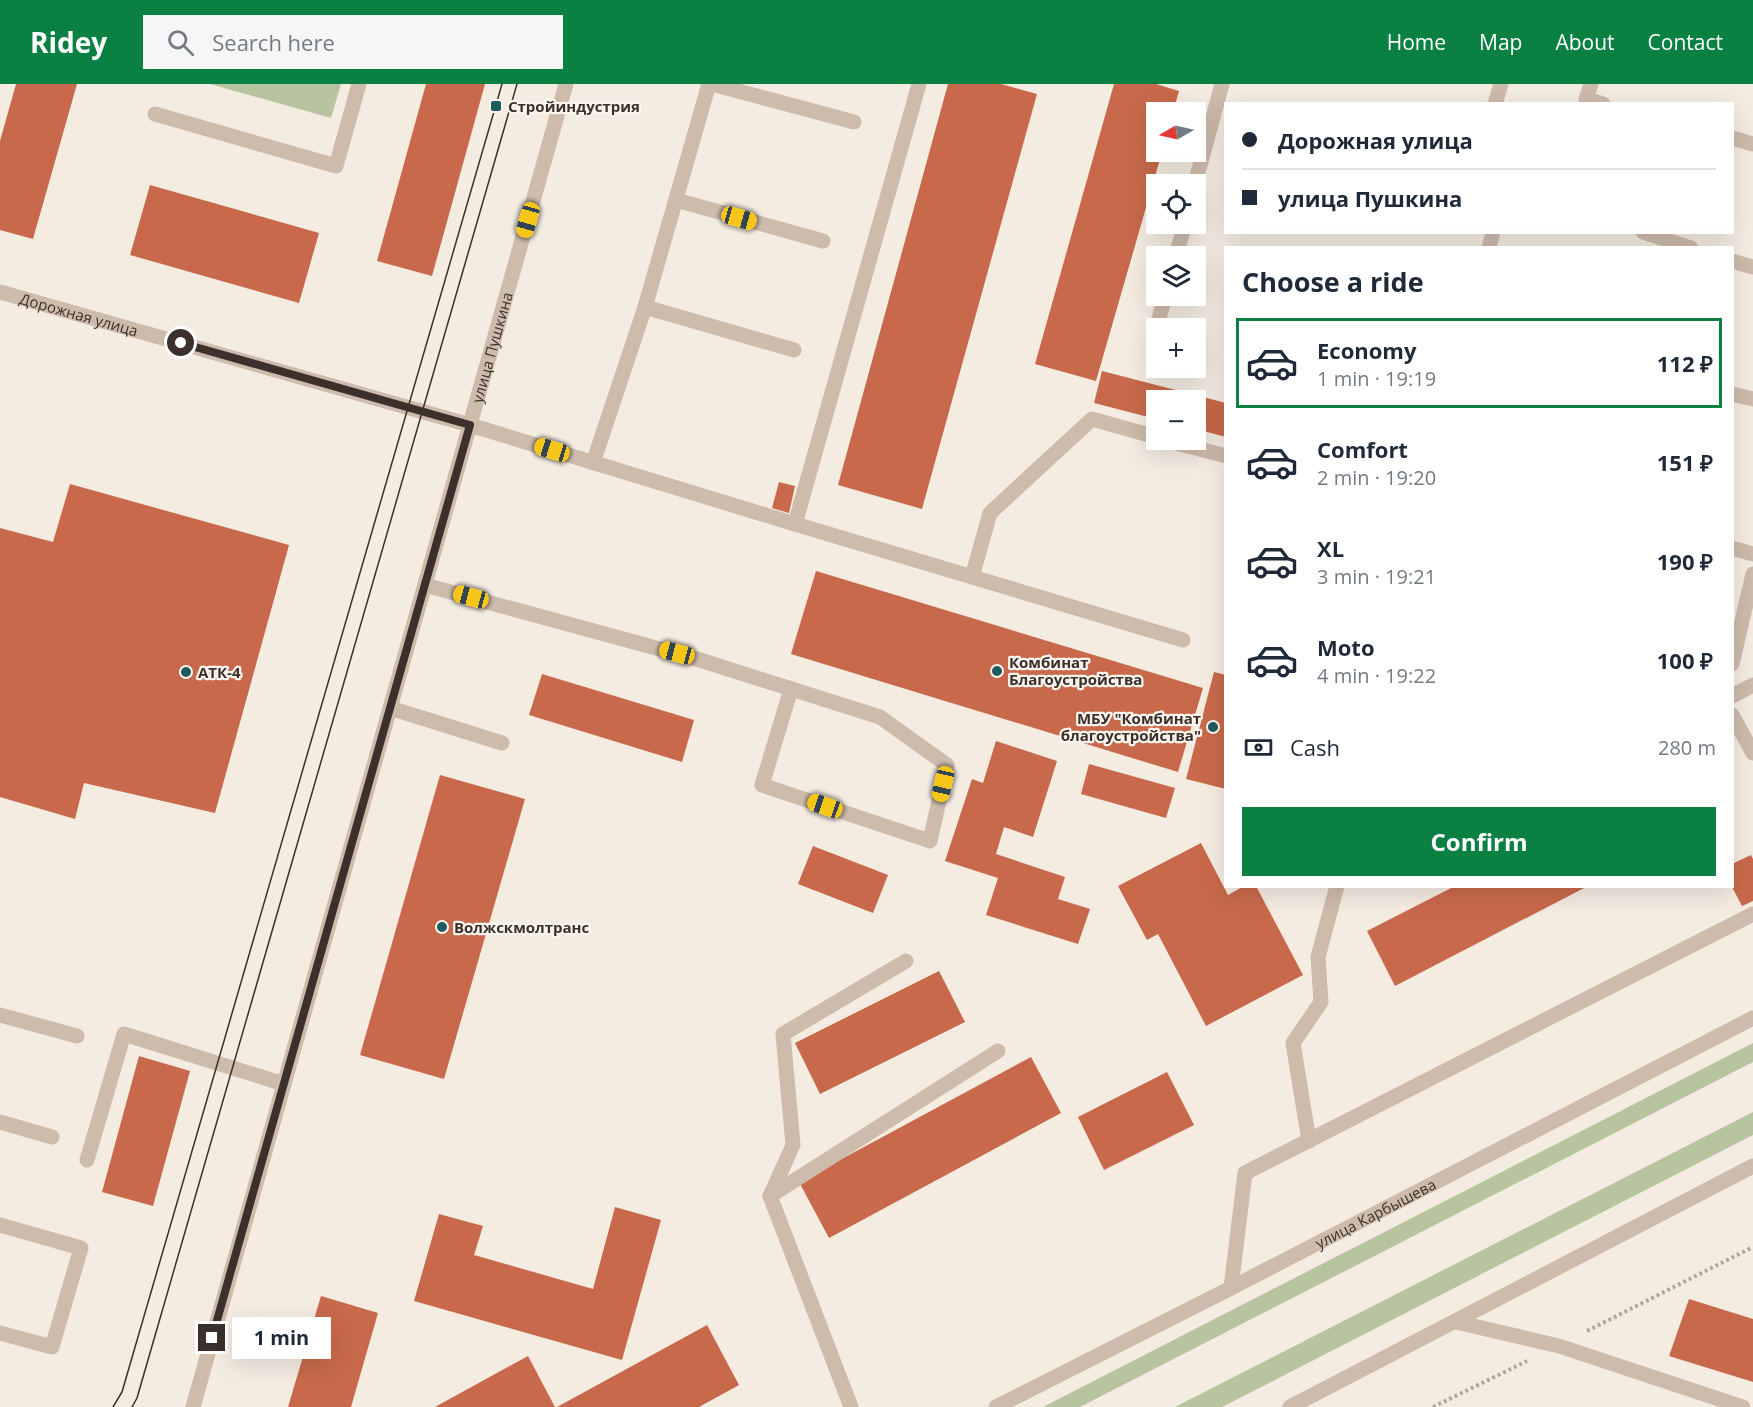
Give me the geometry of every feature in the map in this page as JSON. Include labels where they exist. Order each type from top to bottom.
[{"type":"street","points":[[155,114],[336,166],[359,84]]},
{"type":"street","name":"улица Пушкина","points":[[193,1407],[566,84]]},
{"type":"street","points":[[593,463],[645,307],[710,84],[854,122]]},
{"type":"street","points":[[795,524],[919,84]]},
{"type":"street","points":[[1198,174],[1222,84]]},
{"type":"street","points":[[1496,102],[1501,84]]},
{"type":"street","points":[[1591,84],[1586,99],[1596,102]]},
{"type":"street","points":[[1734,139],[1753,144]]},
{"type":"street","points":[[676,200],[823,242]]},
{"type":"street","points":[[1649,234],[1685,246]]},
{"type":"street","points":[[1734,262],[1753,267]]},
{"type":"street","name":"Дорожная улица","points":[[0,292],[470,425],[1183,640]]},
{"type":"street","points":[[645,307],[794,350]]},
{"type":"street","points":[[1734,394],[1753,399]]},
{"type":"street","points":[[972,577],[990,513],[1092,420],[1146,434]]},
{"type":"street","points":[[1204,450],[1224,455]]},
{"type":"street","points":[[1734,549],[1753,554]]},
{"type":"street","points":[[1734,655],[1753,574]]},
{"type":"street","points":[[424,585],[700,660],[791,688],[880,717],[947,765],[930,841],[762,785],[791,688]]},
{"type":"street","points":[[1734,695],[1753,685]]},
{"type":"street","points":[[390,708],[502,743]]},
{"type":"street","points":[[1734,719],[1753,753]]},
{"type":"street","points":[[1309,1141],[1293,1043],[1321,1002],[1318,957],[1336,888]]},
{"type":"street","points":[[1231,1288],[1245,1173],[1753,914]]},
{"type":"street","points":[[852,1407],[770,1196],[793,1145],[783,1035],[906,961]]},
{"type":"street","points":[[0,1015],[77,1036]]},
{"type":"street","name":"улица Карбышева","points":[[996,1407],[1753,1018]]},
{"type":"street","points":[[87,1160],[124,1034],[284,1084]]},
{"type":"street","points":[[770,1196],[998,1051]]},
{"type":"street","points":[[0,1122],[52,1137]]},
{"type":"street","points":[[1290,1407],[1753,1166]]},
{"type":"street","points":[[0,1225],[81,1248],[52,1347],[0,1333]]},
{"type":"street","points":[[1456,1322],[1559,1346],[1743,1407]]},
{"type":"path","points":[[1433,1407],[1753,1247]]},
{"type":"green space","points":[[210,84],[341,84],[331,118]]},
{"type":"green space","points":[[1753,1043],[1753,1062],[1080,1407],[1043,1407]]},
{"type":"green space","points":[[1753,1112],[1753,1135],[1222,1407],[1175,1407]]},
{"type":"building","points":[[16,84],[77,84],[33,239],[0,230],[0,141]]},
{"type":"building","points":[[426,84],[485,84],[432,276],[377,261]]},
{"type":"building","points":[[948,84],[1001,84],[1037,94],[922,509],[838,485]]},
{"type":"building","points":[[1114,84],[1156,84],[1179,91],[1176,102],[1146,102],[1146,162],[1159,162],[1156,174],[1146,174],[1146,208],[1096,381],[1035,364]]},
{"type":"building","points":[[150,185],[319,233],[299,303],[130,255]]},
{"type":"building","points":[[1102,371],[1176,390],[1146,390],[1146,416],[1094,403]]},
{"type":"building","points":[[1206,398],[1224,402],[1224,436],[1206,432]]},
{"type":"building","points":[[779,482],[795,486],[789,513],[772,508]]},
{"type":"building","points":[[70,484],[289,545],[215,813],[84,783],[75,819],[0,797],[0,528],[53,542]]},
{"type":"building","name":"Комбинат Благоустройства","points":[[816,571],[1203,688],[1178,772],[791,654]]},
{"type":"building","name":"МБУ \"Комбинат благоустройства\"","points":[[1214,672],[1224,674],[1224,788],[1186,779]]},
{"type":"building","points":[[542,674],[694,720],[682,762],[529,715]]},
{"type":"building","points":[[996,741],[1057,761],[1033,837],[1004,827],[996,854],[1065,877],[1058,899],[1090,909],[1078,944],[986,915],[998,878],[945,861],[972,779],[983,783]]},
{"type":"building","points":[[1089,764],[1175,788],[1166,818],[1081,794]]},
{"type":"building","name":"Волжскмолтранс","points":[[440,775],[525,799],[444,1079],[360,1055]]},
{"type":"building","points":[[1201,843],[1228,895],[1240,888],[1257,888],[1303,975],[1206,1026],[1158,934],[1147,940],[1118,886]]},
{"type":"building","points":[[813,846],[888,875],[873,913],[798,884]]},
{"type":"building","points":[[1751,855],[1753,859],[1753,901],[1742,906],[1733,888],[1734,863]]},
{"type":"building","points":[[1451,888],[1584,888],[1395,986],[1367,931]]},
{"type":"building","points":[[939,971],[965,1022],[820,1094],[795,1043]]},
{"type":"building","points":[[139,1056],[190,1071],[153,1206],[102,1192]]},
{"type":"building","points":[[1031,1057],[1061,1113],[829,1238],[799,1182]]},
{"type":"building","points":[[1167,1072],[1194,1125],[1104,1170],[1078,1117]]},
{"type":"building","points":[[615,1207],[661,1220],[622,1360],[414,1301],[439,1214],[483,1226],[474,1255],[593,1289]]},
{"type":"building","points":[[321,1296],[378,1313],[351,1407],[288,1407]]},
{"type":"building","points":[[1689,1299],[1753,1319],[1753,1382],[1669,1356]]},
{"type":"building","points":[[707,1325],[739,1385],[699,1407],[557,1407]]},
{"type":"building","points":[[528,1356],[555,1407],[435,1407]]},
{"type":"tram line","points":[[113,1407],[122,1392],[502,84]]},
{"type":"tram line","points":[[132,1407],[137,1398],[517,84]]},
{"type":"place","name":"Стройиндустрия","points":[[496,106]]},
{"type":"place","name":"Комбинат Благоустройства","points":[[997,671]]},
{"type":"place","name":"АТК-4","points":[[186,672]]},
{"type":"place","name":"МБУ \"Комбинат благоустройства\"","points":[[1213,727]]},
{"type":"place","name":"Волжскмолтранс","points":[[442,927]]},
{"type":"route","points":[[181,343],[470,425],[212,1338]]}]
